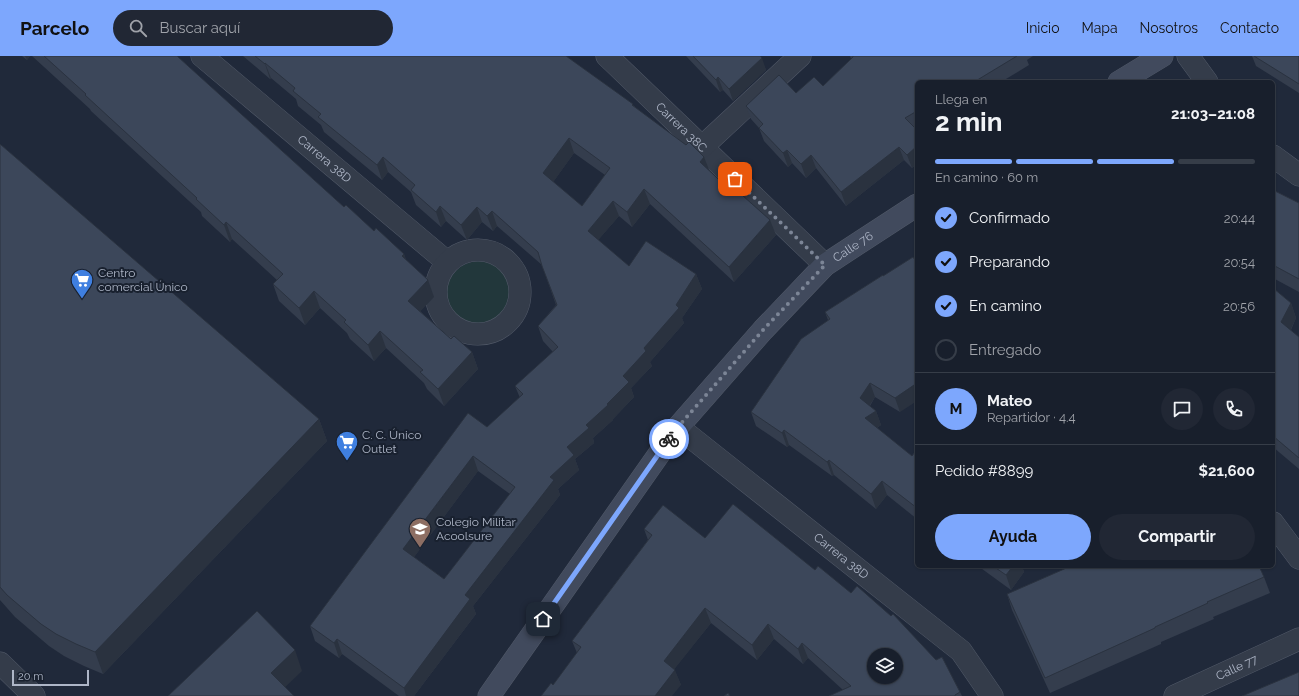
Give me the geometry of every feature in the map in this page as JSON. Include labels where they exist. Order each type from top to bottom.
[{"type":"street","name":"Carrera 38D","points":[[202,56],[447,262]]},
{"type":"street","name":"Carrera 38C","points":[[607,56],[825,265]]},
{"type":"street","points":[[702,147],[800,56]]},
{"type":"street","points":[[1122,80],[1162,56]]},
{"type":"street","points":[[1188,56],[1206,80]]},
{"type":"street","points":[[1275,157],[1299,175]]},
{"type":"street","name":"Calle 76","points":[[489,696],[678,427],[763,330],[825,265],[915,206]]},
{"type":"street","name":"Carrera 38D","points":[[678,427],[961,651],[992,696]]},
{"type":"street","points":[[1275,524],[1299,558]]},
{"type":"street","name":"Calle 77","points":[[1175,696],[1299,639]]},
{"type":"street","points":[[0,663],[34,696]]},
{"type":"green space","points":[[480,261],[493,264],[504,271],[511,282],[514,295],[511,308],[504,319],[493,326],[480,329],[467,326],[456,319],[449,308],[446,295],[449,282],[456,271],[467,264]]},
{"type":"building","points":[[44,56],[177,56],[344,207],[346,205],[374,231],[376,228],[404,254],[402,256],[428,280],[408,301],[451,339],[454,336],[472,352],[438,389],[420,372],[423,370],[380,331],[368,345],[344,322],[346,320],[314,291],[299,308],[273,284],[283,274],[226,222],[224,225],[196,199],[197,198]]},
{"type":"building","points":[[255,56],[566,56],[633,104],[632,105],[686,145],[689,142],[704,157],[700,162],[730,190],[733,187],[770,220],[729,267],[644,189],[627,212],[613,201],[588,231],[629,266],[646,241],[696,274],[676,305],[679,308],[644,348],[646,351],[623,376],[629,382],[607,404],[608,405],[586,425],[589,428],[567,447],[574,455],[550,477],[554,480],[465,595],[470,599],[404,688],[337,639],[334,643],[310,626],[468,413],[487,427],[523,394],[515,386],[558,347],[538,326],[557,305],[538,252],[492,211],[487,216],[477,207],[461,225],[440,206],[436,212],[411,190],[415,185],[383,157],[377,165],[318,117],[321,114],[293,91],[295,88]],"holes":[[[569,138],[610,168],[582,206],[543,173]],[[473,456],[515,487],[444,579],[403,549]]]},
{"type":"building","points":[[693,56],[760,56],[762,58],[729,89],[718,77],[716,80]]},
{"type":"building","points":[[1017,56],[977,80],[915,80],[915,112],[905,118],[915,128],[915,148],[907,155],[899,147],[841,192],[811,155],[801,164],[787,150],[783,153],[759,128],[763,124],[746,106],[779,75],[796,93],[814,77],[823,86],[853,57]]},
{"type":"building","points":[[1254,56],[1299,56],[1299,84]]},
{"type":"building","name":"Centro comercial Único","points":[[0,144],[319,419],[95,652],[56,634],[41,624],[7,595],[0,587]]},
{"type":"building","points":[[1275,191],[1299,203],[1299,279],[1275,266]]},
{"type":"building","points":[[913,257],[915,260],[915,384],[895,398],[870,383],[860,398],[876,411],[865,418],[912,456],[915,452],[915,506],[882,481],[871,494],[829,460],[827,462],[784,430],[782,433],[751,412],[801,339],[830,319],[825,312]]},
{"type":"building","points":[[1275,290],[1291,303],[1281,322],[1299,337],[1299,458],[1275,438]]},
{"type":"building","points":[[733,504],[815,570],[818,566],[851,593],[857,586],[891,616],[893,614],[936,660],[942,657],[960,692],[955,696],[829,696],[851,686],[802,643],[798,649],[768,624],[752,645],[705,608],[664,661],[675,670],[655,696],[541,696],[551,683],[553,685],[581,647],[572,641],[652,535],[644,529],[663,505],[705,538]]},
{"type":"building","points":[[996,568],[1011,568],[1006,575]]},
{"type":"building","points":[[1066,568],[1260,568],[1264,577],[1045,678],[1007,594]]},
{"type":"building","points":[[257,611],[295,650],[271,673],[294,696],[168,696]]},
{"type":"building","points":[[1299,672],[1299,696],[1242,696]]},
{"type":"way so far","points":[[669,439],[763,330],[825,265],[735,179]]},
{"type":"place","name":"Centro comercial Único","points":[[82,300]]},
{"type":"place","name":"C. C. Único Outlet","points":[[347,462]]},
{"type":"place","name":"Colegio Militar Acoolsure","points":[[420,548]]},
{"type":"route","points":[[543,619],[669,439]]}]
